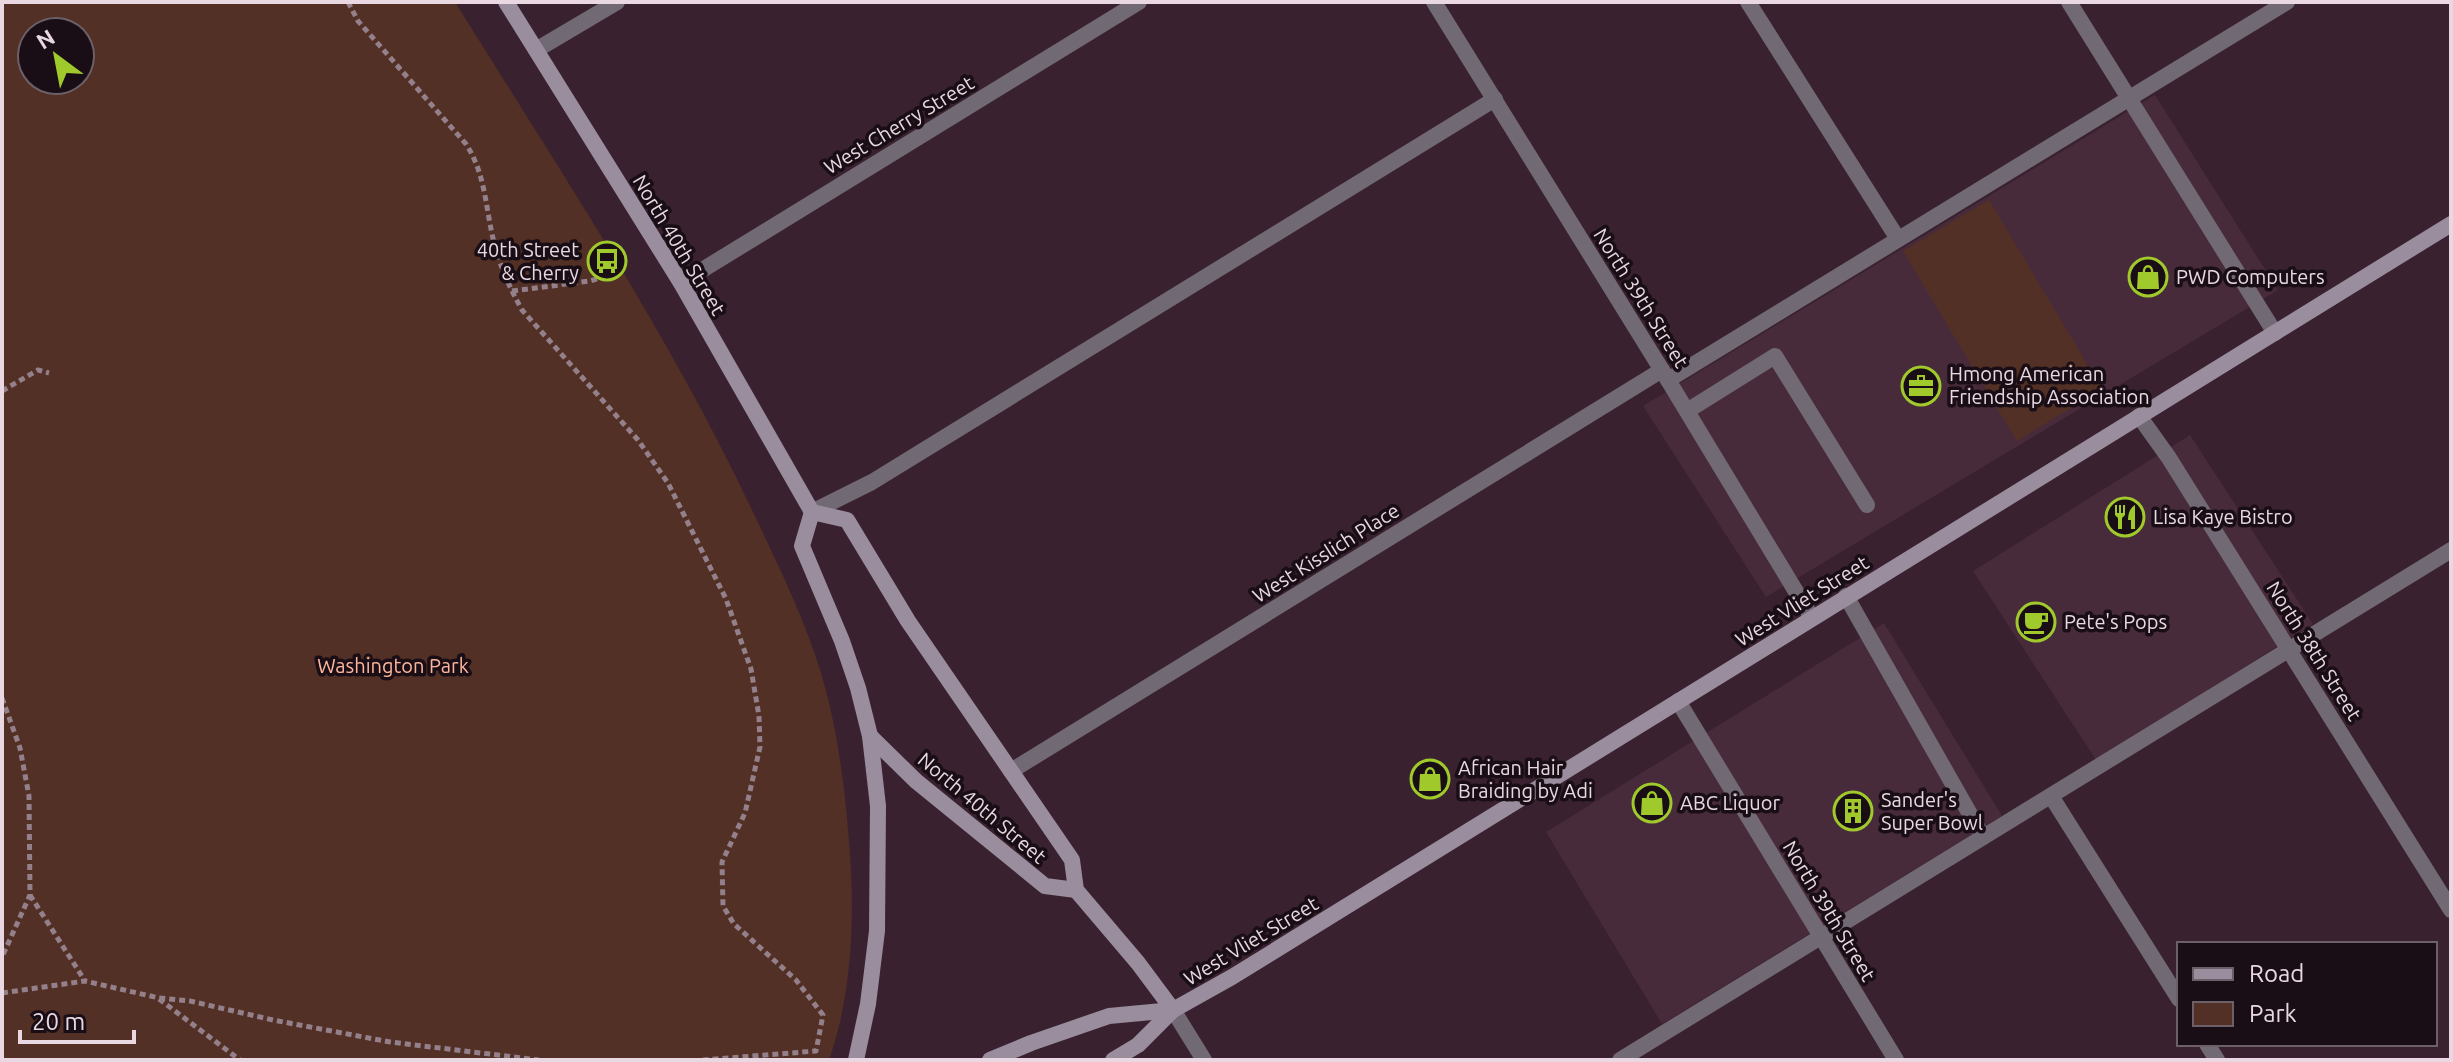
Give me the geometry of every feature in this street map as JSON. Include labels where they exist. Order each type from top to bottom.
[{"type":"street","name":"North 40th Street","points":[[506,2],[681,283],[812,512],[847,520],[908,621],[1072,860],[1076,890],[1138,963],[1173,1010],[1204,1060]]},
{"type":"street","points":[[536,50],[617,2]]},
{"type":"street","name":"West Cherry Street","points":[[681,283],[1139,2]]},
{"type":"street","name":"North 39th Street","points":[[1434,2],[1812,618]]},
{"type":"street","points":[[1748,2],[1898,239]]},
{"type":"street","points":[[2069,2],[2275,333]]},
{"type":"street","name":"West Kisslich Place","points":[[1011,771],[2287,2]]},
{"type":"street","points":[[856,1060],[868,1004],[877,931],[878,806],[870,736],[858,688],[802,546],[812,512],[872,482],[1495,99]]},
{"type":"street","name":"West Vliet Street","points":[[1113,1060],[1138,1045],[1173,1010],[1232,977],[2451,226]]},
{"type":"street","points":[[1687,411],[1775,356],[1867,505]]},
{"type":"street","name":"North 38th Street","points":[[2139,416],[2169,458],[2451,910]]},
{"type":"street","points":[[1620,1060],[2451,550]]},
{"type":"street","points":[[1846,596],[1983,837]]},
{"type":"street","name":"North 39th Street","points":[[1678,701],[1896,1060]]},
{"type":"street","name":"North 40th Street","points":[[870,736],[916,781],[1045,886],[1076,890]]},
{"type":"street","points":[[2051,796],[2177,996]]},
{"type":"street","name":"West Vliet Street","points":[[990,1060],[1109,1016],[1173,1010]]},
{"type":"path","points":[[348,2],[358,21],[466,144],[477,162],[496,251],[522,310],[638,440],[668,483],[726,599],[751,669],[759,716],[760,747],[745,813],[722,862],[723,906],[734,924],[796,980],[823,1015],[816,1051],[703,1060]]},
{"type":"path","points":[[512,291],[590,281],[619,272]]},
{"type":"path","points":[[2,391],[38,370],[49,373]]},
{"type":"path","points":[[2,698],[20,748],[29,796],[30,895],[2,957]]},
{"type":"path","points":[[30,895],[85,981]]},
{"type":"path","points":[[2,993],[85,981],[390,1042],[539,1060]]},
{"type":"path","points":[[159,998],[240,1060]]},
{"type":"shaded area","points":[[2155,95],[2278,290],[1766,597],[1643,406]]},
{"type":"shaded area","points":[[2190,435],[2313,624],[2096,760],[1973,571]]},
{"type":"shaded area","points":[[1884,623],[2002,816],[1662,1024],[1546,832]]},
{"type":"green space","name":"Washington Park","points":[[2,2],[455,2],[612,253],[686,381],[762,532],[807,632],[828,697],[838,746],[851,870],[849,966],[842,1014],[829,1060],[2,1060]]},
{"type":"green space","points":[[1989,200],[2102,389],[2017,441],[1903,251]]},
{"type":"place","name":"40th Street & Cherry","points":[[607,261]]},
{"type":"place","name":"PWD Computers","points":[[2148,277]]},
{"type":"place","name":"Hmong American Friendship Association","points":[[1921,386]]},
{"type":"place","name":"Lisa Kaye Bistro","points":[[2125,517]]},
{"type":"place","name":"Pete's Pops","points":[[2036,622]]},
{"type":"place","name":"African Hair Braiding by Adi","points":[[1430,779]]},
{"type":"place","name":"ABC Liquor","points":[[1652,803]]},
{"type":"place","name":"Sander's Super Bowl","points":[[1853,811]]}]
